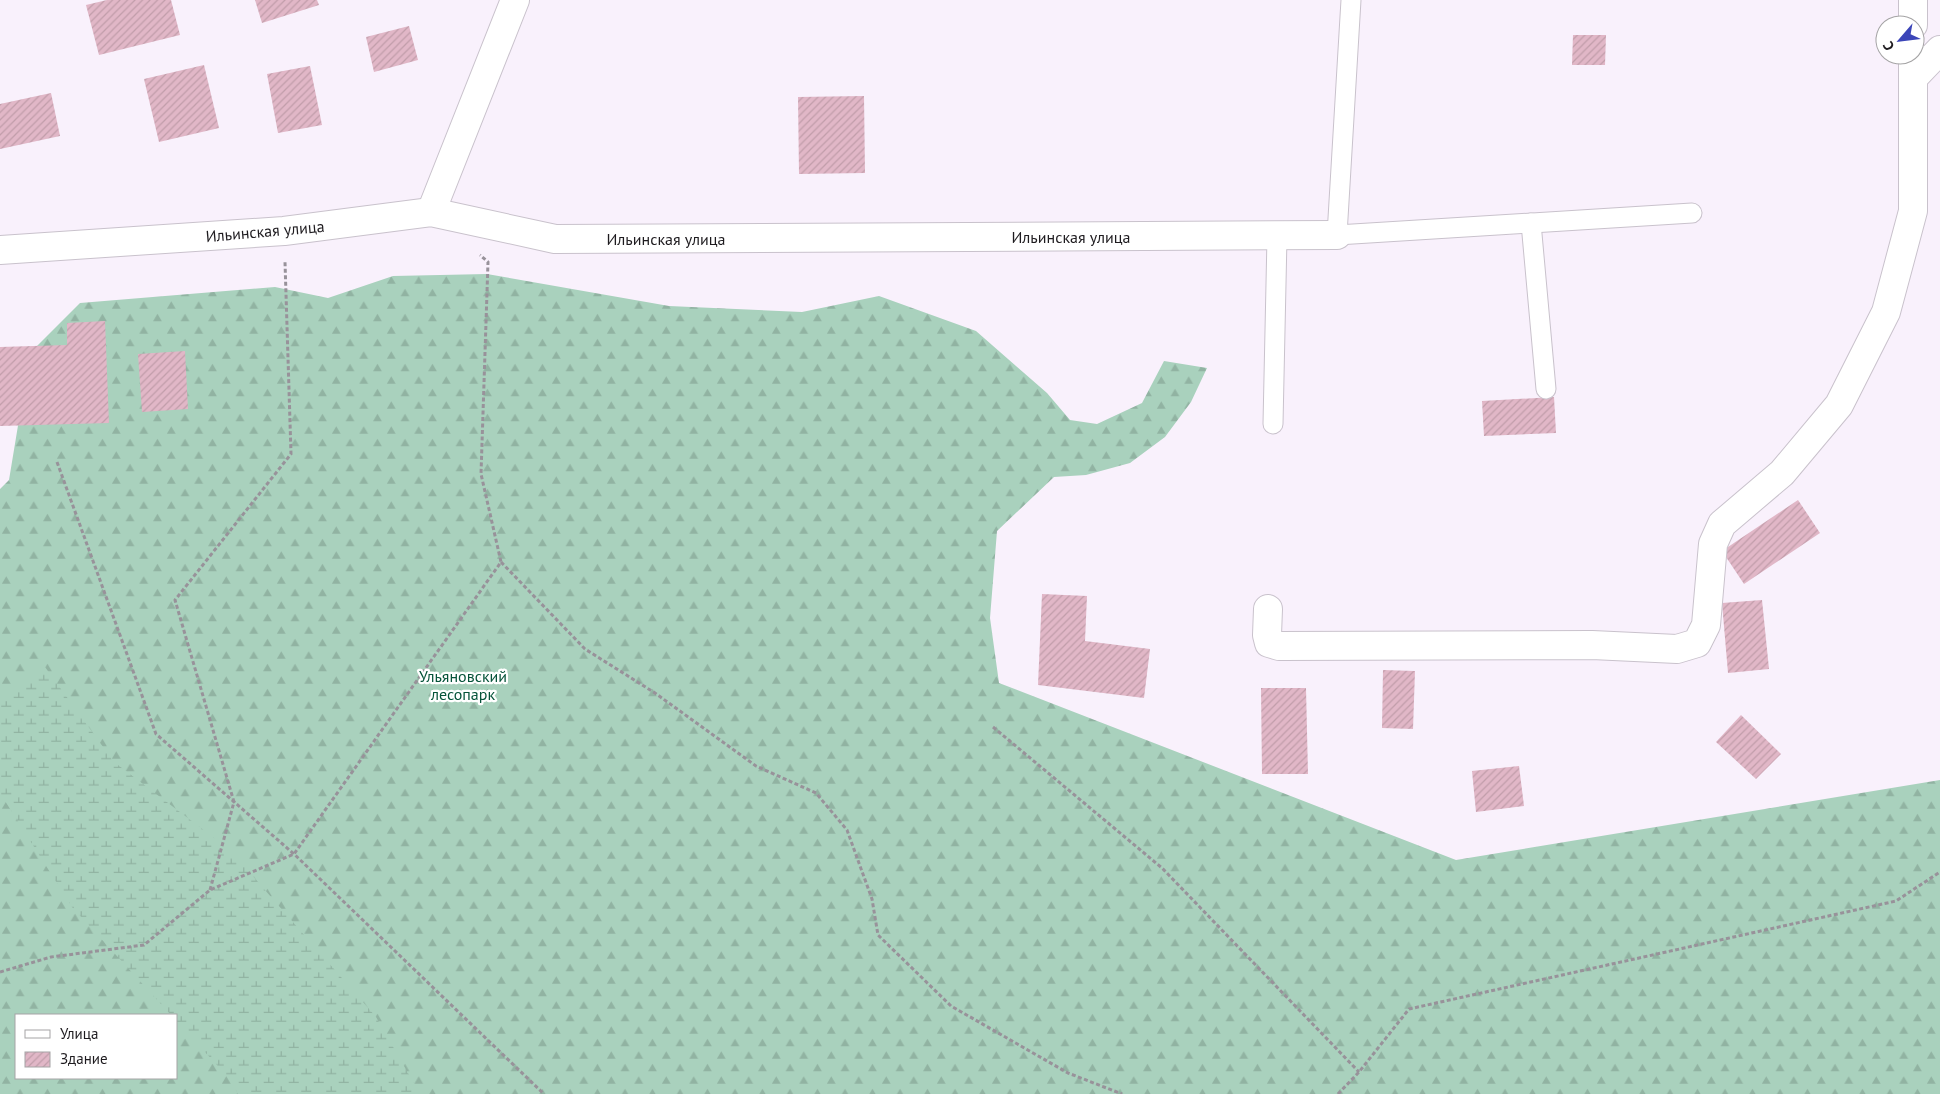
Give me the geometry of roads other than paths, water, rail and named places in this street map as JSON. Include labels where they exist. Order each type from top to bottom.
[{"type":"street","points":[[432,212],[515,0]]},
{"type":"street","points":[[1913,0],[1913,15]]},
{"type":"street","points":[[1268,609],[1267,635],[1269,643],[1279,646],[1592,645],[1677,649],[1696,643],[1706,625],[1713,544],[1722,524],[1782,473],[1839,405],[1886,312],[1913,211],[1913,66],[1940,50]]},
{"type":"street","name":"Ильинская улица","points":[[0,250],[284,231],[432,212],[555,240],[1337,235]]},
{"type":"lane","points":[[1352,0],[1337,235],[1692,213]]},
{"type":"lane","points":[[1531,223],[1546,389]]},
{"type":"lane","points":[[1273,424],[1277,236]]},
{"type":"park label","name":"Ульяновский лесопарк","points":[[463,685]]}]
